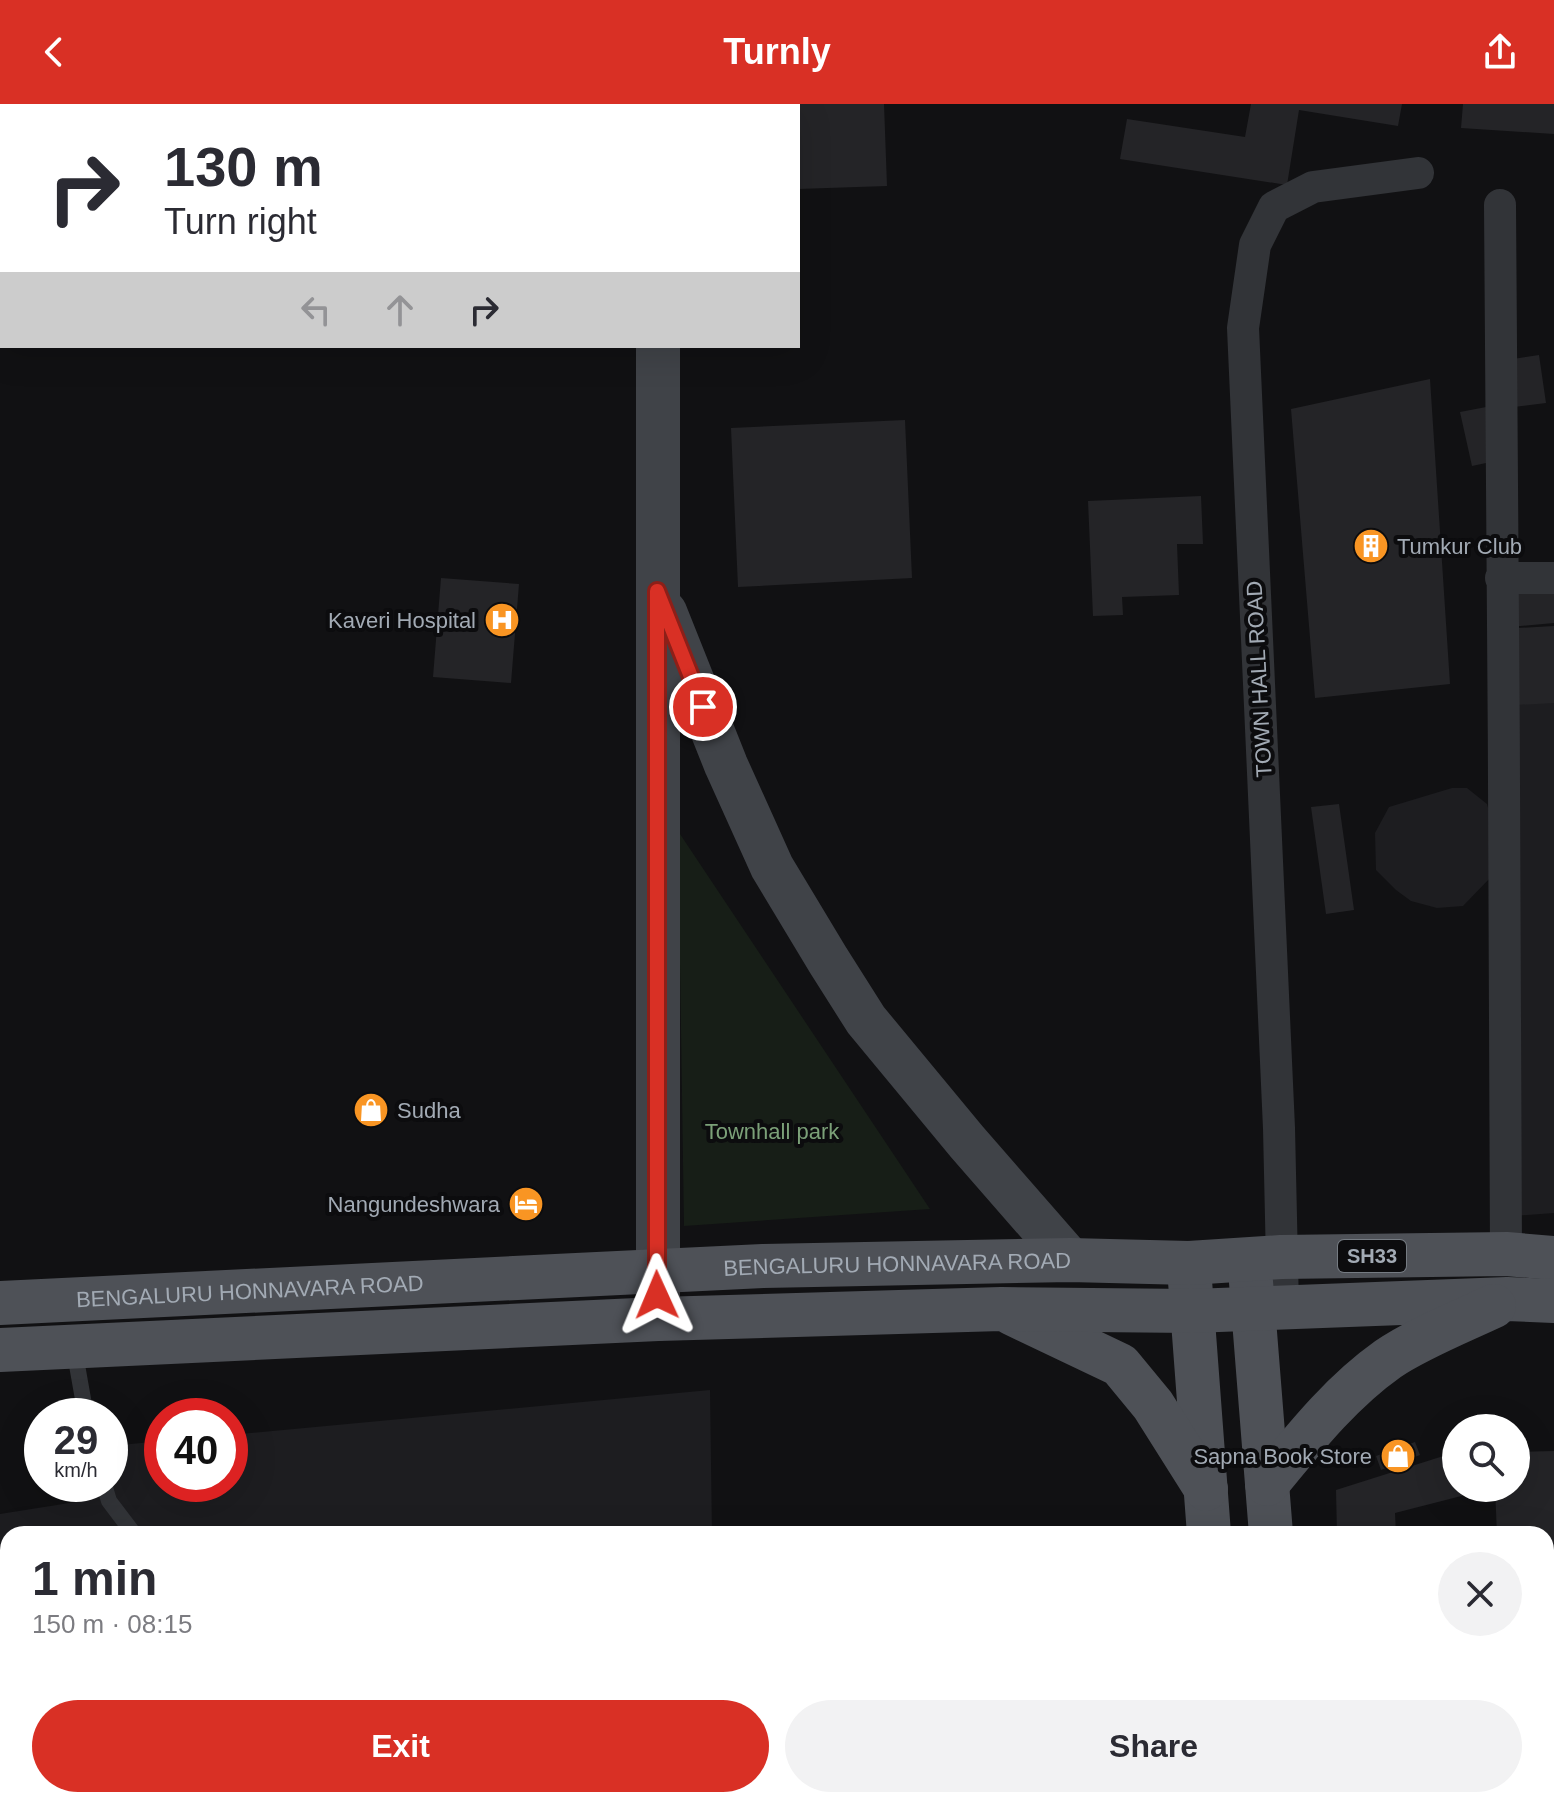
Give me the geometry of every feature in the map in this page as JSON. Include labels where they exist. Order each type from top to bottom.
[{"type":"main road","name":"BENGALURU HONNAVARA ROAD","points":[[0,1303],[778,1265],[1070,1260],[1189,1263],[1265,1258],[1506,1254],[1554,1258]]},
{"type":"main road","points":[[1265,1258],[1268,1308],[1267,1484],[1270,1526]]},
{"type":"main road","points":[[1189,1263],[1208,1526]]},
{"type":"main road","points":[[1267,1484],[1308,1433],[1346,1394],[1390,1358],[1507,1299]]},
{"type":"main road","name":"SH33","points":[[1268,1308],[1507,1299],[1554,1301]]},
{"type":"main road","name":"BENGALURU HONNAVARA ROAD","points":[[0,1350],[658,1319],[1001,1309],[1192,1311],[1268,1308]]},
{"type":"main road","points":[[1001,1309],[1120,1365],[1153,1405],[1206,1489]]},
{"type":"street","name":"TOWN HALL ROAD","points":[[1265,1258],[1278,1112],[1243,328],[1255,245],[1274,207],[1313,187],[1418,173]]},
{"type":"street","points":[[1500,205],[1501,578],[1507,905],[1506,1254]]},
{"type":"street","points":[[658,348],[658,1319]]},
{"type":"street","points":[[1501,578],[1554,578]]},
{"type":"street","points":[[657,591],[726,765],[772,867],[828,960],[866,1020],[1070,1260]]},
{"type":"lane","points":[[74,1346],[83,1398]]},
{"type":"lane","points":[[110,1502],[128,1526]]},
{"type":"shaded area","points":[[1554,702],[1554,1213],[1512,1216],[1498,706]]},
{"type":"shaded area","points":[[1452,788],[1467,788],[1487,804],[1495,832],[1491,877],[1463,906],[1437,908],[1411,901],[1376,870],[1375,833],[1389,807]]},
{"type":"shaded area","points":[[710,1390],[712,1526],[0,1526],[0,1514],[76,1502],[128,1502],[128,1444],[144,1443],[144,1502],[248,1502],[248,1433]]},
{"type":"green space","name":"Townhall park","points":[[678,831],[930,1209],[684,1226]]},
{"type":"building","points":[[800,104],[884,104],[887,186],[800,189]]},
{"type":"building","points":[[1251,104],[1402,104],[1398,126],[1299,110],[1287,185],[1120,159],[1127,119],[1245,137]]},
{"type":"building","points":[[1463,104],[1554,104],[1554,134],[1461,128]]},
{"type":"building","points":[[1539,355],[1546,403],[1506,408],[1500,361]]},
{"type":"building","name":"Tumkur Club","points":[[1430,379],[1450,684],[1315,698],[1291,409]]},
{"type":"building","points":[[1502,404],[1514,457],[1472,466],[1460,412]]},
{"type":"building","points":[[905,420],[912,578],[738,587],[731,428]]},
{"type":"building","points":[[1201,496],[1203,544],[1177,544],[1179,595],[1122,597],[1123,615],[1093,616],[1088,501]]},
{"type":"building","points":[[441,578],[519,584],[511,683],[433,677]]},
{"type":"building","points":[[1554,587],[1554,623],[1509,627],[1506,591]]},
{"type":"building","points":[[1554,626],[1554,703],[1502,706],[1499,629]]},
{"type":"building","points":[[1339,804],[1354,910],[1326,914],[1311,807]]},
{"type":"building","name":"Sapna Book Store","points":[[1415,1442],[1420,1455],[1381,1470],[1376,1456]]},
{"type":"building","points":[[1554,1451],[1554,1526],[1497,1526],[1496,1502],[1530,1502],[1530,1452]]},
{"type":"building","points":[[1442,1456],[1442,1501],[1395,1513],[1396,1526],[1337,1526],[1336,1490]]},
{"type":"place","name":"Tumkur Club","points":[[1371,546]]},
{"type":"place","name":"Kaveri Hospital","points":[[502,620]]},
{"type":"place","name":"Sudha","points":[[371,1110]]},
{"type":"place","name":"Nangundeshwara","points":[[526,1204]]},
{"type":"place","name":"Sapna Book Store","points":[[1398,1456]]},
{"type":"route","points":[[657,1295],[657,591],[703,707]]}]
